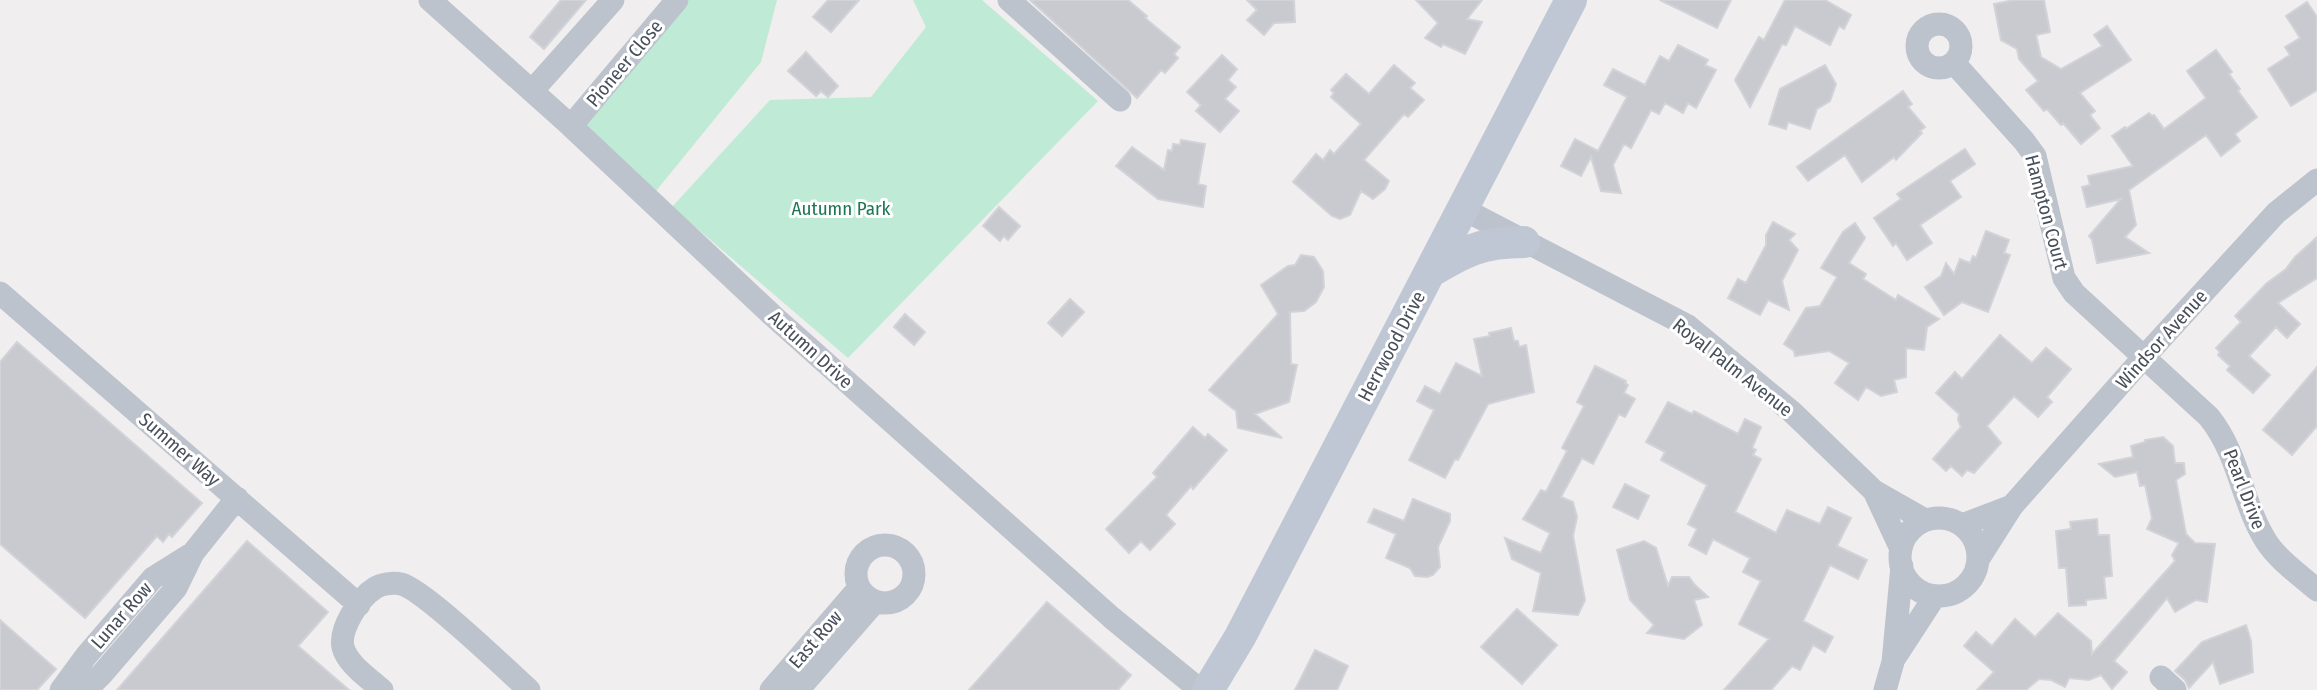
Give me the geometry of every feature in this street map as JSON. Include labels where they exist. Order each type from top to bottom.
[{"type":"street","name":"Autumn Drive","points":[[430,0],[793,334],[1112,618],[1200,690]]},
{"type":"street","points":[[532,91],[613,0]]},
{"type":"street","name":"Pioneer Close","points":[[570,127],[677,0]]},
{"type":"street","points":[[1009,0],[1120,100]]},
{"type":"street","name":"Herrwood Drive","points":[[1208,690],[1246,625],[1571,0]]},
{"type":"street","name":"Hampton Court","points":[[1954,63],[2035,156],[2064,278],[2074,293],[2145,356]]},
{"type":"street","name":"Windsor Avenue","points":[[1979,558],[2012,506],[2145,356],[2276,213],[2317,180]]},
{"type":"street","name":"Royal Palm Avenue","points":[[1463,209],[1688,327],[1792,412],[1874,491],[1925,520]]},
{"type":"street","points":[[1430,272],[1479,247],[1524,242]]},
{"type":"street","name":"Summer Way","points":[[5,307],[237,498],[359,605]]},
{"type":"street","name":"Pearl Drive","points":[[2145,356],[2210,417],[2224,436],[2257,525],[2267,543],[2317,590]]},
{"type":"street","name":"Royal Palm Avenue","points":[[1874,491],[1901,558]]},
{"type":"street","name":"Lunar Row","points":[[86,690],[176,588],[193,552],[237,498]]},
{"type":"street","name":"Windsor Avenue","points":[[1962,525],[2012,506]]},
{"type":"street","points":[[1885,690],[1893,662],[1901,558],[1905,537],[1925,520],[1951,519],[1971,534],[1979,558],[1976,571],[1960,590],[1935,596],[1912,585],[1904,575],[1901,558]]},
{"type":"street","name":"Lunar Row","points":[[61,690],[86,656],[153,578],[193,552]]},
{"type":"street","points":[[382,690],[347,657],[342,646],[343,632],[348,620],[375,588],[399,583],[412,588],[529,690]]},
{"type":"street","name":"East Row","points":[[771,690],[867,595],[798,690]]},
{"type":"street","points":[[1893,662],[1935,596]]},
{"type":"green space","points":[[685,0],[777,0],[761,62],[656,191],[571,126]]},
{"type":"green space","name":"Autumn Park","points":[[913,0],[982,0],[1098,101],[848,358],[672,207],[770,100],[871,97],[926,27]]},
{"type":"building","points":[[561,0],[586,0],[544,49],[530,37]]},
{"type":"building","points":[[828,0],[859,0],[831,32],[813,17]]},
{"type":"building","points":[[1030,0],[1128,0],[1180,47],[1174,54],[1178,58],[1165,73],[1161,70],[1137,98]]},
{"type":"building","points":[[1247,0],[1294,0],[1295,22],[1274,23],[1264,35],[1247,20],[1257,10]]},
{"type":"building","points":[[1416,0],[1482,0],[1467,19],[1482,22],[1465,54],[1443,44],[1441,47],[1425,38],[1438,23]]},
{"type":"building","points":[[1660,0],[1731,0],[1717,28]]},
{"type":"building","points":[[1785,0],[1825,0],[1851,15],[1844,29],[1839,26],[1830,45],[1795,26],[1786,45],[1782,44],[1750,107],[1735,80],[1759,37],[1764,40]]},
{"type":"building","points":[[2014,0],[2044,0],[2050,32],[2036,35],[2041,57],[2061,69],[2102,46],[2094,35],[2107,26],[2131,60],[2080,93],[2095,111],[2090,115],[2100,128],[2081,144],[2063,123],[2061,125],[2047,109],[2044,111],[2026,90],[2038,81],[2019,59],[2017,49],[2001,40],[1994,4]]},
{"type":"building","points":[[2307,2],[2317,17],[2317,90],[2291,106],[2268,69],[2290,55],[2285,47],[2300,38],[2286,16]]},
{"type":"building","points":[[1678,45],[1708,60],[1705,65],[1716,70],[1696,108],[1688,103],[1683,113],[1665,103],[1659,114],[1651,110],[1631,148],[1624,144],[1613,165],[1621,193],[1601,191],[1591,157],[1581,176],[1561,166],[1575,139],[1598,151],[1627,97],[1604,85],[1613,69],[1645,85],[1660,56],[1669,61]]},
{"type":"building","points":[[2216,50],[2232,72],[2229,74],[2240,89],[2238,91],[2257,117],[2235,134],[2240,141],[2221,156],[2206,135],[2129,190],[2136,225],[2125,237],[2149,253],[2097,263],[2089,236],[2121,199],[2087,207],[2082,187],[2090,185],[2088,176],[2133,166],[2112,136],[2125,127],[2126,129],[2149,113],[2154,115],[2164,129],[2206,98],[2187,71]]},
{"type":"building","points":[[806,52],[838,86],[828,97],[821,91],[816,96],[788,71]]},
{"type":"building","points":[[1222,55],[1237,69],[1228,80],[1236,87],[1225,99],[1239,111],[1220,132],[1196,111],[1201,105],[1187,92]]},
{"type":"building","points":[[1394,65],[1415,83],[1410,88],[1424,100],[1408,117],[1404,114],[1364,160],[1389,181],[1385,189],[1373,199],[1361,191],[1350,215],[1340,219],[1332,216],[1293,182],[1316,154],[1323,160],[1330,150],[1334,154],[1361,124],[1331,97],[1334,93],[1331,90],[1346,74],[1369,94]]},
{"type":"building","points":[[1825,65],[1836,84],[1830,101],[1817,109],[1810,129],[1788,122],[1786,129],[1769,124],[1780,89]]},
{"type":"building","points":[[1903,91],[1912,104],[1908,107],[1925,127],[1896,160],[1894,157],[1862,182],[1845,155],[1808,181],[1797,167]]},
{"type":"building","points":[[1181,140],[1205,144],[1198,184],[1206,186],[1203,207],[1158,199],[1116,166],[1132,147],[1164,170],[1168,150],[1172,151],[1173,144],[1180,145]]},
{"type":"building","points":[[1965,149],[1975,164],[1950,181],[1961,197],[1920,225],[1932,243],[1907,260],[1896,243],[1893,246],[1874,218],[1901,199],[1897,194]]},
{"type":"building","points":[[999,207],[1020,226],[1008,240],[1004,236],[1000,241],[983,226]]},
{"type":"building","points":[[1773,222],[1795,234],[1789,240],[1798,250],[1782,281],[1789,310],[1768,300],[1760,315],[1728,298],[1738,279],[1746,283],[1766,245],[1766,235]]},
{"type":"building","points":[[1855,223],[1865,238],[1849,263],[1866,274],[1863,279],[1896,300],[1898,295],[1939,319],[1927,327],[1924,350],[1906,348],[1906,377],[1894,380],[1897,392],[1881,396],[1866,387],[1858,400],[1835,383],[1849,363],[1829,351],[1795,356],[1794,351],[1784,344],[1806,308],[1820,306],[1837,277],[1821,268],[1843,232]]},
{"type":"building","points":[[1986,231],[2009,240],[2004,253],[2010,255],[1988,312],[1962,302],[1944,315],[1925,287],[1941,276],[1946,263],[1954,274],[1960,259],[1970,263],[1973,256],[1976,258]]},
{"type":"building","points":[[2317,237],[2317,278],[2278,303],[2300,324],[2287,338],[2276,327],[2249,356],[2270,375],[2253,393],[2227,370],[2230,366],[2218,355],[2220,352],[2216,348],[2241,322],[2235,316]]},
{"type":"building","points":[[1301,255],[1314,257],[1323,271],[1324,287],[1316,302],[1304,311],[1290,312],[1291,364],[1297,365],[1289,402],[1255,414],[1282,438],[1238,428],[1236,411],[1209,390],[1278,314],[1261,285],[1288,266],[1295,265]]},
{"type":"building","points":[[1070,299],[1084,312],[1062,336],[1048,323]]},
{"type":"building","points":[[905,314],[925,332],[914,345],[894,327]]},
{"type":"building","points":[[1511,328],[1514,341],[1518,341],[1519,347],[1526,345],[1534,392],[1488,404],[1458,460],[1455,459],[1445,478],[1409,460],[1434,410],[1417,401],[1425,386],[1440,394],[1456,363],[1482,376],[1474,339]]},
{"type":"building","points":[[2000,335],[2032,363],[2046,348],[2071,369],[2047,397],[2052,402],[2038,417],[2014,396],[1987,426],[2001,443],[1974,473],[1967,470],[1962,476],[1951,466],[1946,471],[1933,459],[1961,427],[1959,414],[1936,393],[1955,372],[1962,379]]},
{"type":"building","points":[[17,342],[202,503],[172,537],[169,534],[163,542],[157,536],[85,618],[0,544],[0,362]]},
{"type":"building","points":[[1595,366],[1626,381],[1628,385],[1624,393],[1635,399],[1625,417],[1619,414],[1593,464],[1582,458],[1561,497],[1573,502],[1577,517],[1573,536],[1585,600],[1578,615],[1533,611],[1541,573],[1512,559],[1505,538],[1541,553],[1550,533],[1523,519],[1541,490],[1546,492],[1567,451],[1562,448],[1584,406],[1577,402]]},
{"type":"building","points":[[2317,367],[2317,426],[2292,455],[2263,430]]},
{"type":"building","points":[[1668,402],[1692,414],[1694,411],[1738,434],[1745,419],[1761,427],[1752,448],[1756,450],[1753,455],[1761,459],[1735,512],[1776,533],[1787,510],[1820,524],[1828,507],[1851,518],[1837,546],[1867,560],[1858,579],[1830,565],[1803,621],[1833,637],[1825,652],[1813,645],[1800,670],[1792,666],[1771,690],[1724,690],[1769,639],[1739,624],[1761,581],[1743,572],[1750,558],[1713,539],[1706,554],[1689,545],[1697,529],[1688,524],[1707,485],[1661,460],[1665,452],[1646,442]]},
{"type":"building","points":[[1193,427],[1205,438],[1208,434],[1227,450],[1166,515],[1175,524],[1150,550],[1141,541],[1129,553],[1106,529],[1157,477],[1153,473]]},
{"type":"building","points":[[2163,437],[2173,446],[2175,463],[2184,463],[2185,474],[2176,480],[2186,534],[2195,543],[2215,544],[2207,602],[2196,600],[2175,612],[2167,598],[2114,661],[2127,672],[2112,689],[2101,675],[2089,680],[2069,678],[2065,687],[2051,680],[2039,679],[2026,690],[1977,690],[1994,672],[1964,646],[1976,632],[1992,646],[2015,619],[2035,637],[2058,613],[2091,641],[2092,654],[2175,561],[2172,555],[2179,543],[2147,529],[2152,518],[2145,485],[2140,486],[2137,472],[2115,477],[2099,464],[2133,457],[2131,446]]},
{"type":"building","points":[[1625,484],[1649,496],[1638,519],[1613,507]]},
{"type":"building","points":[[1413,499],[1450,514],[1450,521],[1438,547],[1440,567],[1427,577],[1415,576],[1410,568],[1386,558],[1396,534],[1368,522],[1374,509],[1404,521]]},
{"type":"building","points":[[2097,519],[2098,535],[2109,535],[2112,576],[2104,577],[2106,598],[2086,600],[2086,605],[2069,606],[2066,568],[2059,568],[2056,531],[2071,529],[2070,522]]},
{"type":"building","points":[[247,541],[328,612],[298,646],[349,690],[117,690]]},
{"type":"building","points":[[1644,541],[1656,548],[1668,586],[1672,577],[1689,577],[1708,597],[1694,600],[1702,625],[1684,639],[1647,633],[1654,625],[1630,600],[1617,550]]},
{"type":"building","points":[[1047,602],[1131,675],[1118,690],[969,690]]},
{"type":"building","points":[[1517,609],[1557,645],[1522,684],[1481,647]]},
{"type":"building","points":[[0,620],[56,669],[37,690],[0,690]]},
{"type":"building","points":[[2246,625],[2251,641],[2253,672],[2220,684],[2213,662],[2189,688],[2175,671],[2202,642]]},
{"type":"building","points":[[1315,650],[1348,666],[1337,690],[1295,690]]}]
